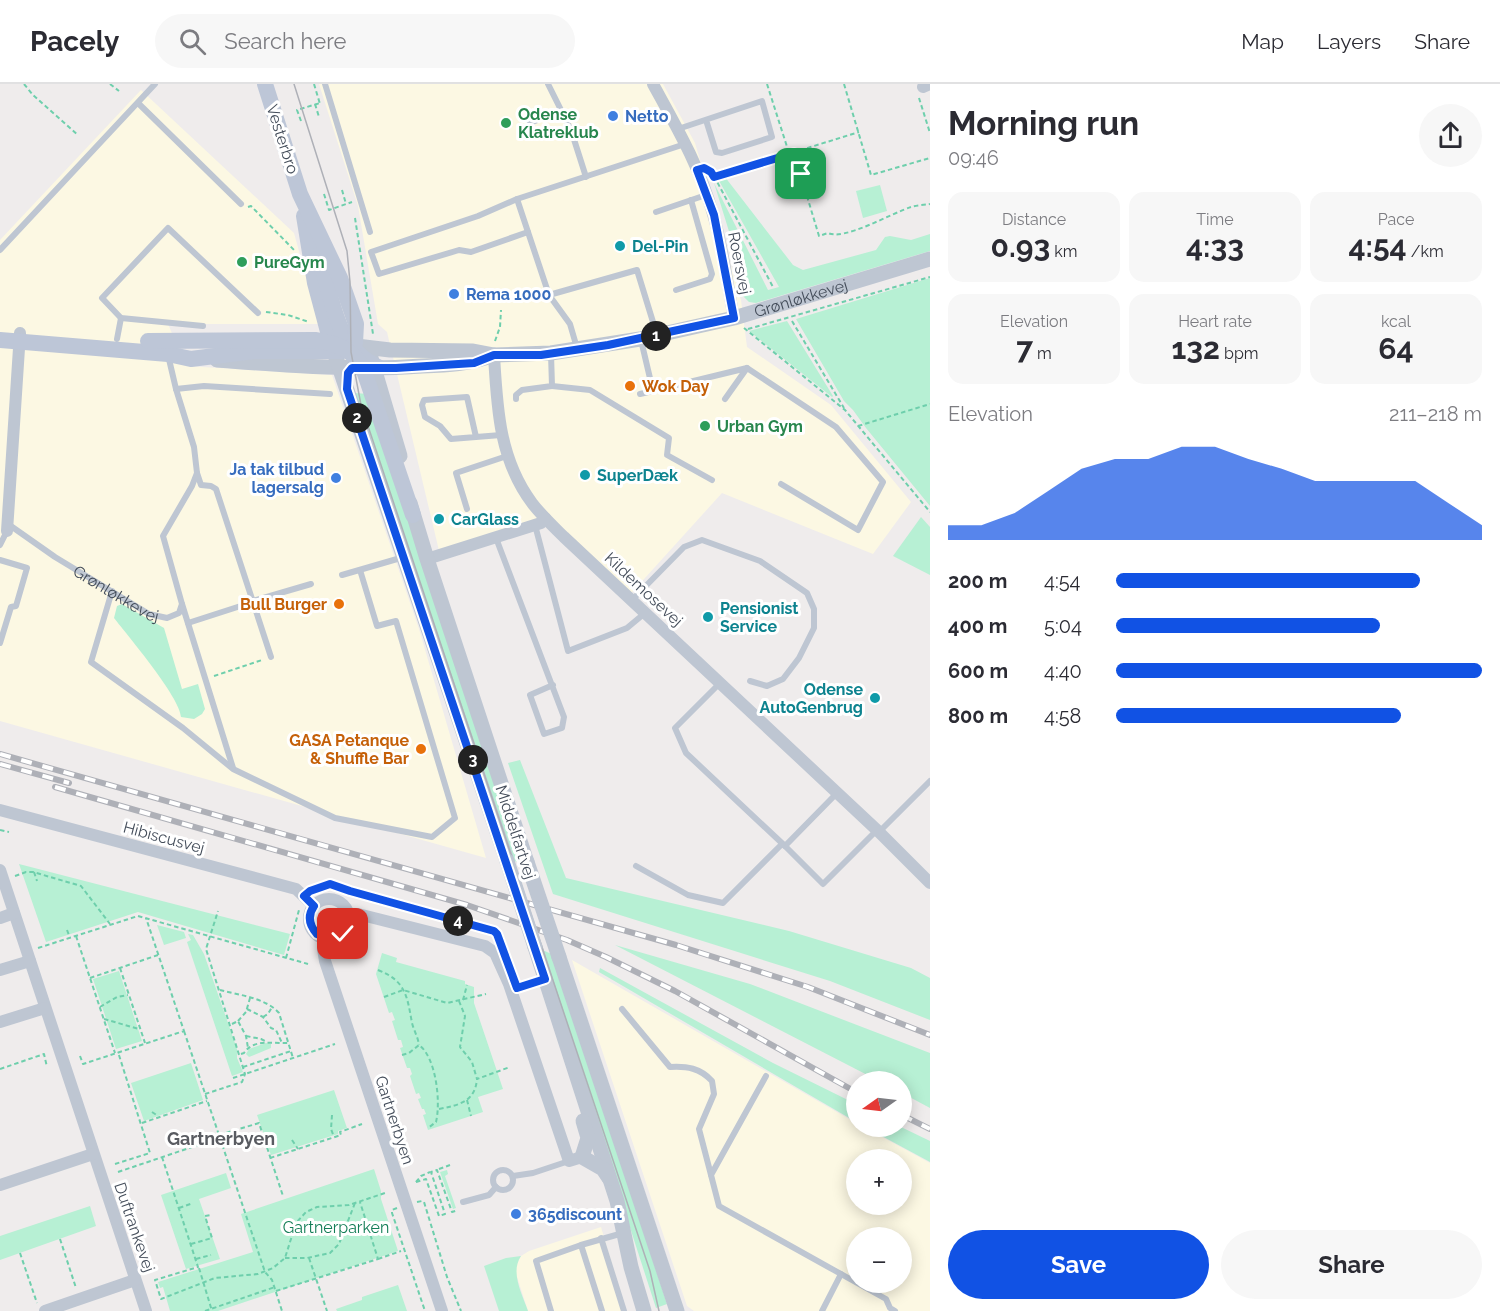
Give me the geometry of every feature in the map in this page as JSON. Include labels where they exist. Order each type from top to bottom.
[{"type":"main road","name":"Vesterbro","points":[[265,84],[300,194],[339,278],[356,324],[358,357]]},
{"type":"main road","name":"Vesterbro","points":[[300,194],[312,268],[325,323],[358,357]]},
{"type":"main road","points":[[300,194],[339,323],[358,357],[413,515]]},
{"type":"main road","name":"Grønløkkevej","points":[[0,331],[20,337],[168,348],[295,340],[358,357]]},
{"type":"main road","name":"Grønløkkevej","points":[[0,340],[20,337],[117,339],[168,348],[191,359],[254,351],[358,357]]},
{"type":"street","name":"Roersvej","points":[[652,84],[686,144],[707,194],[714,215],[734,318]]},
{"type":"street","name":"Grønløkkevej","points":[[358,357],[474,363],[494,355],[577,350],[658,336],[734,318],[930,259]]},
{"type":"street","points":[[7,527],[20,337]]},
{"type":"street","name":"Kildemosevej","points":[[494,355],[501,435],[507,456],[540,521],[632,600],[878,831],[930,883]]},
{"type":"street","name":"Middelfartvej","points":[[358,357],[347,389],[507,861],[612,1182],[631,1267],[644,1311]]},
{"type":"street","name":"Middelfartvej","points":[[413,515],[677,1311]]},
{"type":"street","points":[[427,559],[540,521]]},
{"type":"street","name":"Hibiscusvej","points":[[0,810],[296,889],[314,906]]},
{"type":"street","name":"Duftrankevej","points":[[2,875],[146,1311]]},
{"type":"street","points":[[322,900],[336,900],[347,908],[349,915],[349,922],[343,934],[337,938],[326,938],[317,934],[309,916],[314,906],[322,900]]},
{"type":"street","points":[[0,918],[14,913]]},
{"type":"street","points":[[349,915],[358,914],[485,946],[495,953],[576,1159],[603,1169],[612,1182]]},
{"type":"street","name":"Gartnerbyen","points":[[326,938],[322,949],[325,961],[442,1311]]},
{"type":"street","points":[[0,970],[28,956]]},
{"type":"street","points":[[0,1022],[45,1008]]},
{"type":"street","points":[[564,1036],[576,1095],[588,1138],[576,1159]]},
{"type":"street","points":[[0,1185],[93,1154]]},
{"type":"street","points":[[617,1201],[654,1311]]},
{"type":"street","points":[[45,1311],[135,1280]]},
{"type":"lane","points":[[0,250],[155,84]]},
{"type":"lane","points":[[326,84],[370,232]]},
{"type":"lane","points":[[548,84],[571,130],[586,177]]},
{"type":"lane","points":[[677,129],[762,101],[772,137],[722,153],[716,152],[706,120]]},
{"type":"lane","points":[[138,103],[241,204]]},
{"type":"lane","points":[[530,123],[560,111]]},
{"type":"lane","points":[[528,232],[471,252],[459,250],[379,274],[371,252],[478,216],[517,199],[686,144]]},
{"type":"lane","points":[[656,212],[707,194]]},
{"type":"lane","points":[[517,199],[549,295],[570,324],[577,350]]},
{"type":"lane","points":[[676,290],[710,279],[712,274],[691,200]]},
{"type":"lane","points":[[202,326],[121,318],[102,298],[168,228],[258,313]]},
{"type":"lane","points":[[549,295],[637,270],[658,336]]},
{"type":"lane","points":[[117,339],[121,318]]},
{"type":"lane","points":[[640,339],[652,391]]},
{"type":"lane","points":[[168,348],[176,389],[194,447],[197,473],[201,485],[216,489],[271,657]]},
{"type":"lane","points":[[551,353],[552,386]]},
{"type":"lane","points":[[725,399],[747,368]]},
{"type":"lane","points":[[640,394],[747,368],[836,428],[883,482],[858,530],[781,484]]},
{"type":"lane","points":[[176,389],[204,386],[330,394]]},
{"type":"lane","points":[[516,399],[516,395],[522,390],[552,386],[590,390],[669,438],[667,455],[712,480]]},
{"type":"lane","points":[[476,437],[467,397],[424,400],[422,405],[425,417],[440,426],[451,439],[476,437],[501,435]]},
{"type":"lane","points":[[467,509],[456,473],[507,456]]},
{"type":"lane","name":"Grønløkkevej","points":[[7,527],[149,614],[167,618],[179,613],[182,604],[163,536],[197,473]]},
{"type":"lane","points":[[540,521],[568,651],[627,628],[646,613]]},
{"type":"lane","points":[[0,545],[7,527]]},
{"type":"lane","points":[[496,537],[552,685],[564,717],[562,728],[544,734],[530,694],[552,685]]},
{"type":"lane","points":[[632,600],[684,547],[702,540],[760,561],[807,593],[814,609],[814,628],[799,658],[783,679],[767,686],[750,681]]},
{"type":"lane","points":[[342,575],[405,556]]},
{"type":"lane","points":[[0,560],[27,568],[16,606],[11,607],[0,643]]},
{"type":"lane","points":[[112,591],[91,662],[183,728],[233,769],[336,818],[432,837],[455,818],[396,621],[377,626],[360,570]]},
{"type":"lane","points":[[188,623],[311,584]]},
{"type":"lane","points":[[182,604],[233,769]]},
{"type":"lane","points":[[721,683],[675,728],[686,753],[823,884],[930,781]]},
{"type":"lane","points":[[636,866],[688,895],[723,903],[837,793]]},
{"type":"lane","points":[[622,1009],[670,1067],[695,1068],[712,1081],[714,1094],[699,1129],[719,1206],[886,1299],[890,1308],[895,1311]]},
{"type":"lane","points":[[711,1175],[766,1076]]},
{"type":"lane","points":[[513,1176],[508,1189],[501,1190],[492,1181],[496,1172],[506,1170],[513,1176],[533,1173],[576,1159]]},
{"type":"lane","points":[[463,1203],[489,1195],[496,1187]]},
{"type":"lane","points":[[551,1311],[536,1261],[601,1238],[623,1233]]},
{"type":"lane","points":[[601,1238],[624,1311]]},
{"type":"lane","points":[[580,1245],[602,1311]]},
{"type":"lane","points":[[822,1311],[841,1274]]},
{"type":"path","points":[[24,84],[33,95],[78,135]]},
{"type":"path","points":[[110,84],[119,92]]},
{"type":"path","points":[[314,84],[323,113]]},
{"type":"path","points":[[767,84],[789,154]]},
{"type":"path","points":[[844,84],[871,175],[930,158]]},
{"type":"path","points":[[923,88],[930,133]]},
{"type":"path","points":[[301,121],[297,110],[320,103]]},
{"type":"path","points":[[315,105],[319,117]]},
{"type":"path","points":[[714,177],[859,132]]},
{"type":"path","points":[[794,153],[819,236],[828,233],[840,235],[852,232],[912,207],[930,204]]},
{"type":"path","points":[[697,170],[704,168],[711,172],[773,287]]},
{"type":"path","points":[[342,190],[346,204]]},
{"type":"path","points":[[324,194],[329,210],[352,202]]},
{"type":"path","points":[[350,195],[375,325],[358,357]]},
{"type":"path","points":[[241,204],[245,208],[251,206],[312,268]]},
{"type":"path","points":[[746,330],[930,277]]},
{"type":"path","points":[[494,355],[494,341],[500,327],[501,310]]},
{"type":"path","points":[[258,313],[274,312],[309,322]]},
{"type":"path","points":[[734,318],[845,410]]},
{"type":"path","points":[[792,321],[845,410],[930,512]]},
{"type":"path","points":[[858,426],[930,404]]},
{"type":"path","points":[[205,679],[271,657]]},
{"type":"path","points":[[0,830],[9,832]]},
{"type":"path","points":[[2,875],[34,872],[81,886],[111,925]]},
{"type":"path","points":[[34,872],[37,881]]},
{"type":"path","points":[[286,958],[304,896],[310,891],[330,884],[494,931],[501,945]]},
{"type":"path","points":[[205,1094],[242,1082],[245,1074],[241,1054],[206,949],[218,911]]},
{"type":"path","points":[[28,956],[70,938],[138,916],[308,964]]},
{"type":"path","points":[[146,918],[265,1272],[272,1280],[282,1311]]},
{"type":"path","points":[[67,930],[70,938]]},
{"type":"path","points":[[76,936],[150,1153],[115,1164]]},
{"type":"path","points":[[90,978],[158,955]]},
{"type":"path","points":[[120,968],[145,1043]]},
{"type":"path","points":[[378,970],[389,974],[404,990],[411,1006],[412,1023],[418,1038],[418,1046]]},
{"type":"path","points":[[439,1109],[467,1100],[476,1089],[477,1079],[472,1062],[460,1047],[465,1016],[461,1000],[467,985]]},
{"type":"path","points":[[219,990],[272,1007],[279,1013],[293,1058]]},
{"type":"path","points":[[384,997],[404,990],[447,1003],[486,994]]},
{"type":"path","points":[[100,1007],[117,997],[129,995]]},
{"type":"path","points":[[231,1024],[238,1021],[247,1009],[250,999]]},
{"type":"path","points":[[263,1017],[272,1007]]},
{"type":"path","points":[[247,1009],[263,1017],[271,1028],[276,1030],[284,1028]]},
{"type":"path","points":[[104,1019],[140,1030]]},
{"type":"path","points":[[238,1021],[246,1036],[248,1048]]},
{"type":"path","points":[[276,1030],[282,1044]]},
{"type":"path","points":[[80,1056],[83,1064],[184,1031]]},
{"type":"path","points":[[246,1036],[282,1044],[289,1043]]},
{"type":"path","points":[[241,1054],[248,1048],[265,1041]]},
{"type":"path","points":[[233,1078],[335,1044]]},
{"type":"path","points":[[402,1055],[418,1046]]},
{"type":"path","points":[[418,1046],[428,1052],[439,1109],[436,1122],[428,1128]]},
{"type":"path","points":[[243,1067],[291,1051]]},
{"type":"path","points":[[0,1068],[44,1054],[48,1067]]},
{"type":"path","points":[[477,1079],[510,1067]]},
{"type":"path","points":[[467,1100],[471,1116]]},
{"type":"path","points":[[141,1123],[207,1101]]},
{"type":"path","points":[[152,1112],[158,1116]]},
{"type":"path","points":[[332,1115],[331,1130],[334,1137]]},
{"type":"path","points":[[118,1172],[259,1123],[283,1196]]},
{"type":"path","points":[[270,1158],[341,1135],[340,1132],[362,1124]]},
{"type":"path","points":[[292,1140],[298,1149]]},
{"type":"path","points":[[162,1157],[212,1310]]},
{"type":"path","points":[[431,1172],[445,1214],[439,1216],[426,1179],[416,1182],[420,1176],[450,1165]]},
{"type":"path","points":[[437,1170],[452,1212],[459,1210],[463,1203]]},
{"type":"path","points":[[198,1267],[155,1280],[161,1299],[215,1278],[265,1272],[285,1258],[296,1223],[306,1212],[317,1207],[355,1203],[385,1194]]},
{"type":"path","points":[[425,1311],[392,1213],[393,1210],[422,1201],[447,1277],[461,1311]]},
{"type":"path","points":[[360,1202],[378,1259]]},
{"type":"path","points":[[179,1208],[194,1203]]},
{"type":"path","points":[[285,1258],[309,1257],[330,1252],[339,1244],[355,1203]]},
{"type":"path","points":[[191,1244],[212,1238],[205,1216],[211,1215]]},
{"type":"path","points":[[188,1234],[192,1232]]},
{"type":"path","points":[[60,1239],[80,1299]]},
{"type":"path","points":[[205,1311],[401,1251]]},
{"type":"path","points":[[20,1253],[39,1311]]},
{"type":"path","points":[[196,1259],[211,1255]]},
{"type":"path","points":[[309,1257],[327,1311]]},
{"type":"shaded area","points":[[319,84],[663,84],[695,143],[741,300],[747,347],[831,405],[911,502],[873,554],[722,493],[625,600],[548,526],[441,559],[387,332],[378,324],[358,206]]},
{"type":"shaded area","points":[[141,90],[294,233],[319,324],[168,324],[186,366],[332,375],[419,629],[486,858],[0,721],[0,240]]},
{"type":"shaded area","points":[[572,960],[846,1117],[846,1137],[882,1137],[904,1149],[846,1149],[846,1215],[912,1215],[912,1153],[930,1163],[930,1311],[694,1311],[687,1306]]},
{"type":"shaded area","points":[[601,1227],[626,1311],[528,1311],[516,1274],[516,1266],[521,1256],[529,1251]]},
{"type":"green space","points":[[725,177],[793,265],[803,270],[876,250],[885,237],[890,236],[911,240],[930,234],[930,251],[756,303],[749,302],[742,295],[732,241],[714,183],[768,290],[779,287],[718,179]]},
{"type":"green space","points":[[880,185],[887,211],[863,218],[856,191]]},
{"type":"green space","points":[[930,278],[930,506],[844,401],[796,319]]},
{"type":"green space","points":[[787,321],[833,396],[832,397],[749,331]]},
{"type":"green space","points":[[354,393],[369,394],[523,862],[510,861]]},
{"type":"green space","points":[[921,517],[930,527],[930,575],[893,556]]},
{"type":"green space","points":[[122,604],[164,628],[182,689],[198,684],[205,709],[202,714],[194,719],[181,717],[163,682],[114,618],[117,606]]},
{"type":"green space","points":[[520,760],[566,878],[789,931],[911,968],[930,978],[930,1020],[830,981],[553,894],[508,763]]},
{"type":"green space","points":[[19,864],[290,934],[284,955],[138,912],[46,942]]},
{"type":"green space","points":[[330,909],[336,912],[339,918],[336,924],[330,927],[324,924],[321,918],[324,912]]},
{"type":"green space","points":[[157,925],[184,932],[186,938],[164,945]]},
{"type":"green space","points":[[188,934],[193,935],[204,954],[237,1049],[237,1058],[243,1072],[232,1076],[187,942],[191,940]]},
{"type":"green space","points":[[615,945],[750,984],[930,1053],[930,1108],[912,1098],[912,1071],[860,1071]]},
{"type":"green space","points":[[540,949],[554,955],[667,1304],[656,1308]]},
{"type":"green space","points":[[382,953],[397,958],[396,962],[465,981],[465,984],[474,987],[474,1003],[503,1089],[478,1097],[483,1112],[428,1130],[423,1115],[426,1114],[418,1099],[421,1098],[419,1093],[416,1094],[410,1068],[407,1068],[400,1048],[403,1047],[401,1040],[398,1040],[392,1021],[395,1020],[392,1012],[389,1013],[376,974]]},
{"type":"green space","points":[[600,968],[773,1063],[846,1099],[846,1116],[599,972]]},
{"type":"green space","points":[[119,971],[142,1041],[116,1049],[93,979]]},
{"type":"green space","points":[[266,1043],[271,1044],[271,1048],[249,1057],[246,1054],[249,1049]]},
{"type":"green space","points":[[191,1063],[203,1100],[144,1121],[131,1083]]},
{"type":"green space","points":[[334,1090],[347,1128],[338,1131],[338,1134],[271,1155],[257,1115]]},
{"type":"green space","points":[[912,1132],[930,1141],[930,1162],[912,1152],[912,1149],[906,1149],[884,1137],[912,1137]]},
{"type":"green space","name":"Gartnerparken","points":[[374,1169],[398,1251],[218,1311],[170,1311],[163,1287],[160,1288],[158,1282],[253,1252],[241,1214]]},
{"type":"green space","points":[[447,1170],[448,1174],[445,1176],[456,1208],[453,1209],[440,1172]]},
{"type":"green space","points":[[226,1173],[231,1188],[199,1199],[220,1259],[186,1269],[161,1195]]},
{"type":"green space","points":[[90,1206],[96,1226],[0,1260],[0,1236]]},
{"type":"green space","points":[[521,1256],[517,1276],[528,1311],[499,1311],[484,1266],[506,1258]]},
{"type":"green space","points":[[398,1285],[407,1311],[337,1311],[336,1309],[362,1300],[362,1297]]},
{"type":"tram line","points":[[294,84],[347,251],[351,352],[361,405],[650,1271],[659,1311]]},
{"type":"railway","points":[[0,754],[676,945],[808,987],[930,1035]]},
{"type":"railway","points":[[0,764],[69,783]]},
{"type":"railway","points":[[55,787],[467,905],[567,940],[675,991],[846,1086]]},
{"type":"railway","points":[[912,1120],[930,1129]]},
{"type":"place","name":"Netto","points":[[613,116]]},
{"type":"place","name":"Odense Klatreklub","points":[[506,123]]},
{"type":"place","name":"Del-Pin","points":[[620,246]]},
{"type":"place","name":"PureGym","points":[[242,262]]},
{"type":"place","name":"Rema 1000","points":[[454,294]]},
{"type":"place","name":"Wok Day","points":[[630,386]]},
{"type":"place","name":"Urban Gym","points":[[705,426]]},
{"type":"place","name":"SuperDæk","points":[[585,475]]},
{"type":"place","name":"Ja tak tilbud lagersalg","points":[[336,478]]},
{"type":"place","name":"CarGlass","points":[[439,519]]},
{"type":"place","name":"Bull Burger","points":[[339,604]]},
{"type":"place","name":"Pensionist Service","points":[[708,617]]},
{"type":"place","name":"Odense AutoGenbrug","points":[[875,698]]},
{"type":"place","name":"GASA Petanque & Shuffle Bar","points":[[421,749]]},
{"type":"place","name":"365discount","points":[[516,1214]]},
{"type":"district","name":"Gartnerbyen","points":[[221,1139]]},
{"type":"route","points":[[343,934],[330,939],[317,934],[312,929],[309,916],[314,906],[304,896],[310,891],[330,884],[494,931],[517,988],[545,979],[405,556],[347,389],[348,373],[352,368],[396,368],[474,363],[494,355],[541,355],[608,345],[734,318],[714,215],[697,170],[704,168],[714,177],[794,153],[801,174]]}]
